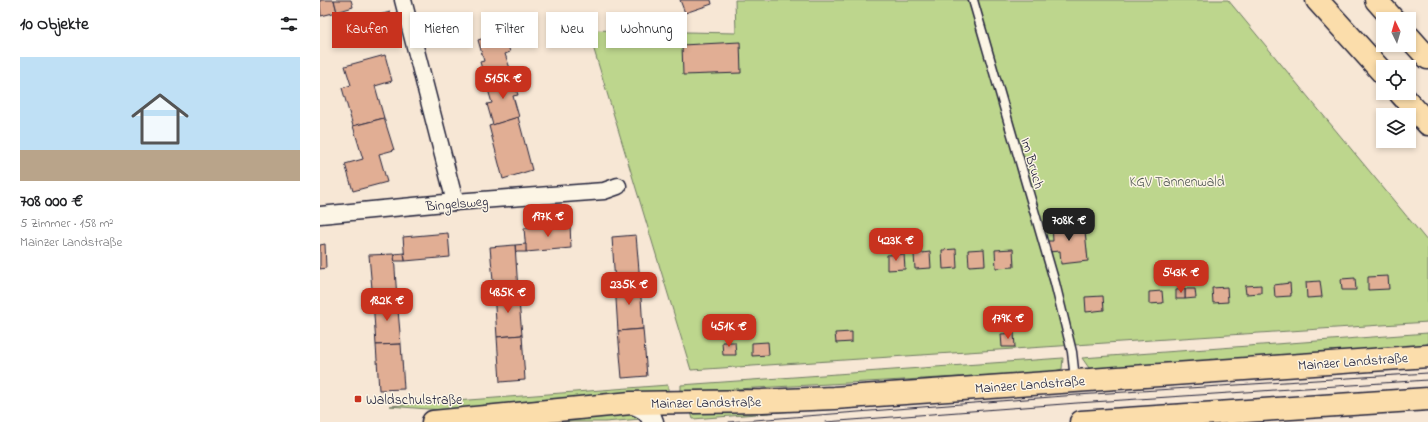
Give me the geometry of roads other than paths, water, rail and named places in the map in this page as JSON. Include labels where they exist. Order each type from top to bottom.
[{"type":"main road","points":[[1316,0],[1376,65]]},
{"type":"main road","points":[[1376,0],[1387,12]]},
{"type":"main road","points":[[1416,45],[1428,58]]},
{"type":"main road","points":[[1406,100],[1428,124]]},
{"type":"main road","name":"Mainzer Landstraße","points":[[433,422],[631,403],[810,399],[1428,356]]},
{"type":"main road","points":[[1081,422],[1428,399]]},
{"type":"street","points":[[402,0],[455,202]]},
{"type":"street","name":"Bingelsweg","points":[[320,215],[455,202],[604,192],[618,186]]},
{"type":"street","name":"Mainzer Landstraße","points":[[631,403],[643,407],[649,412],[653,422]]},
{"type":"lane","name":"Im Bruch","points":[[973,0],[1055,283],[1072,352],[1075,381]]},
{"type":"tram line","points":[[729,422],[1077,395],[1428,373]]},
{"type":"tram line","points":[[826,422],[1077,403],[1428,380]]},
{"type":"place","name":"Waldschulstraße","points":[[358,399]]},
{"type":"park label","name":"KGV Tannenwald","points":[[1177,181]]}]
